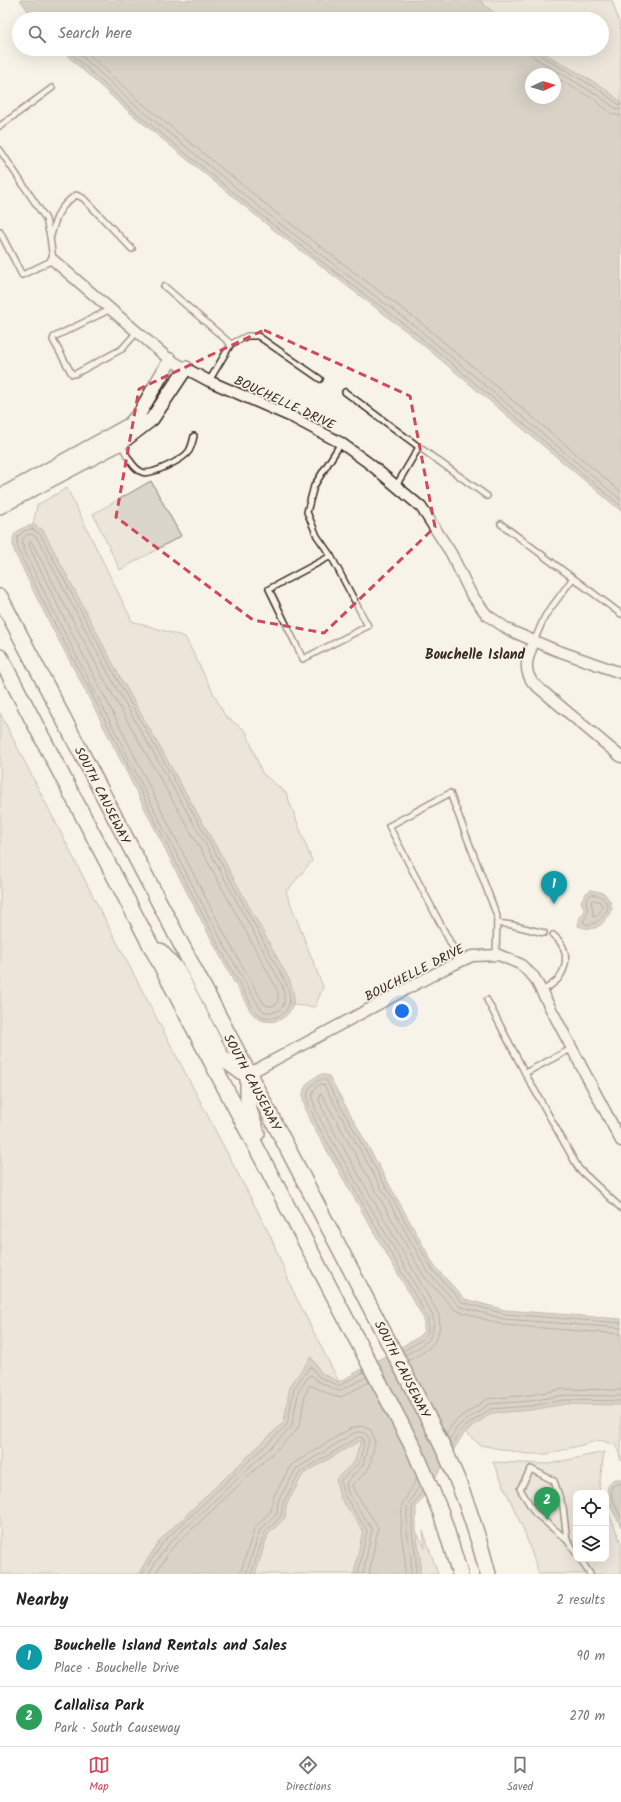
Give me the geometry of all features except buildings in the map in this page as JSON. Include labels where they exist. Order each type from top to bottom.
[{"type":"main road","name":"SOUTH CAUSEWAY","points":[[0,597],[437,1435],[467,1500],[488,1574]]},
{"type":"main road","name":"SOUTH CAUSEWAY","points":[[0,657],[414,1449],[441,1513],[460,1574]]},
{"type":"main road","points":[[144,932],[177,970],[222,1058],[240,1071],[248,1074],[248,1107],[272,1178]]},
{"type":"street","name":"BOUCHELLE DRIVE","points":[[53,260],[170,360],[210,381],[294,418],[341,443],[370,464],[421,508],[451,553],[471,594],[487,615],[509,630],[534,641],[621,673]]},
{"type":"street","points":[[0,496],[118,438],[139,414],[170,360]]},
{"type":"street","points":[[0,507],[152,419],[186,368]]},
{"type":"street","points":[[534,641],[526,662],[526,670],[533,683],[621,757]]},
{"type":"street","name":"BOUCHELLE DRIVE","points":[[248,1074],[472,956],[496,955],[520,964],[534,977],[621,1141]]},
{"type":"lane","points":[[0,126],[52,88]]},
{"type":"lane","points":[[0,150],[46,218],[53,260],[22,275],[0,232]]},
{"type":"lane","points":[[50,237],[56,218],[64,204],[76,195],[83,198],[132,249]]},
{"type":"lane","points":[[164,286],[231,344]]},
{"type":"lane","points":[[111,309],[54,336],[53,340],[72,374],[75,374],[122,349],[137,332]]},
{"type":"lane","points":[[210,381],[231,344],[247,336],[258,336],[320,379]]},
{"type":"lane","points":[[345,392],[487,496]]},
{"type":"lane","points":[[118,438],[133,464],[141,472],[150,472],[166,467],[189,452],[194,436]]},
{"type":"lane","points":[[331,556],[269,589],[303,659],[368,626],[331,556],[317,536],[307,512],[314,486],[341,443]]},
{"type":"lane","points":[[396,486],[419,447]]},
{"type":"lane","points":[[501,524],[621,614]]},
{"type":"lane","points":[[534,641],[545,616],[573,578]]},
{"type":"lane","points":[[460,962],[390,826],[450,793],[497,916],[496,955]]},
{"type":"lane","points":[[497,923],[544,933]]},
{"type":"lane","points":[[542,992],[559,978],[566,963],[566,951],[562,942],[553,935]]},
{"type":"lane","points":[[487,1000],[525,1073],[579,1169],[621,1208]]},
{"type":"lane","points":[[525,1073],[571,1049]]},
{"type":"lane","points":[[567,1540],[563,1507],[554,1481],[531,1469],[520,1489],[535,1513],[567,1540],[573,1549]]},
{"type":"lane","points":[[582,1562],[590,1574]]},
{"type":"highlighted area","points":[[264,330],[410,396],[435,527],[324,633],[253,620],[116,517],[139,389]]},
{"type":"shaded area","points":[[479,0],[612,0],[621,29],[621,102],[604,88],[549,56],[609,56],[609,12],[493,12]]},
{"type":"shaded area","points":[[151,481],[181,536],[120,570],[93,514]]},
{"type":"shaded area","points":[[67,488],[132,621],[185,637],[225,716],[246,731],[262,773],[286,793],[312,861],[286,892],[323,987],[315,1007],[293,1005],[294,996],[222,857],[120,677],[43,531],[33,525],[37,505]]},
{"type":"shaded area","points":[[0,713],[96,902],[270,1235],[293,1291],[339,1382],[321,1373],[312,1358],[290,1386],[284,1422],[161,1539],[138,1574],[0,1574]]},
{"type":"shaded area","points":[[548,1389],[621,1399],[621,1461],[617,1446],[600,1440],[548,1454],[527,1454],[480,1445],[465,1432],[490,1413],[531,1410]]},
{"type":"shaded area","points":[[361,1440],[355,1461],[336,1480],[340,1497],[363,1530],[354,1574],[255,1574],[268,1534],[285,1518],[286,1505],[303,1474]]},
{"type":"shaded area","points":[[604,1452],[600,1490],[573,1490],[573,1562],[609,1562],[609,1513],[621,1543],[621,1574],[539,1574],[525,1533],[493,1462],[549,1464]]},
{"type":"shaded area","points":[[416,1531],[425,1548],[423,1531],[438,1574],[420,1574],[420,1558]]},
{"type":"water","points":[[20,0],[479,0],[493,12],[29,12]]},
{"type":"water","points":[[68,56],[549,56],[604,88],[621,102],[621,511],[410,334],[270,227],[128,111]]},
{"type":"water","points":[[33,525],[43,530],[120,677],[290,981],[294,1000],[291,1009],[287,1014],[277,1021],[271,1022],[259,1019],[249,1009],[192,902],[42,607],[13,545],[13,537],[17,532],[23,528]]},
{"type":"water","points":[[591,890],[604,893],[610,901],[612,909],[606,919],[599,926],[590,929],[578,926],[580,917],[585,911],[581,901],[586,893]]},
{"type":"water","points":[[322,1074],[329,1076],[435,1267],[465,1299],[505,1310],[621,1319],[621,1405],[565,1404],[531,1410],[491,1413],[465,1432],[416,1507],[416,1531],[420,1558],[420,1574],[354,1574],[363,1530],[340,1497],[336,1479],[355,1461],[361,1440],[303,1474],[286,1505],[285,1518],[268,1534],[255,1574],[138,1574],[161,1539],[284,1422],[290,1386],[311,1357],[321,1373],[339,1382],[417,1338],[424,1331],[424,1319],[314,1128],[307,1112],[303,1097],[304,1091],[313,1079]]},
{"type":"water","points":[[614,1479],[621,1479],[621,1527],[609,1502],[609,1484]]},
{"type":"place","name":"Bouchelle Island Rentals and Sales","points":[[554,904]]},
{"type":"place","name":"Callalisa Park","points":[[547,1520]]},
{"type":"district","name":"Bouchelle Island","points":[[475,654]]}]
